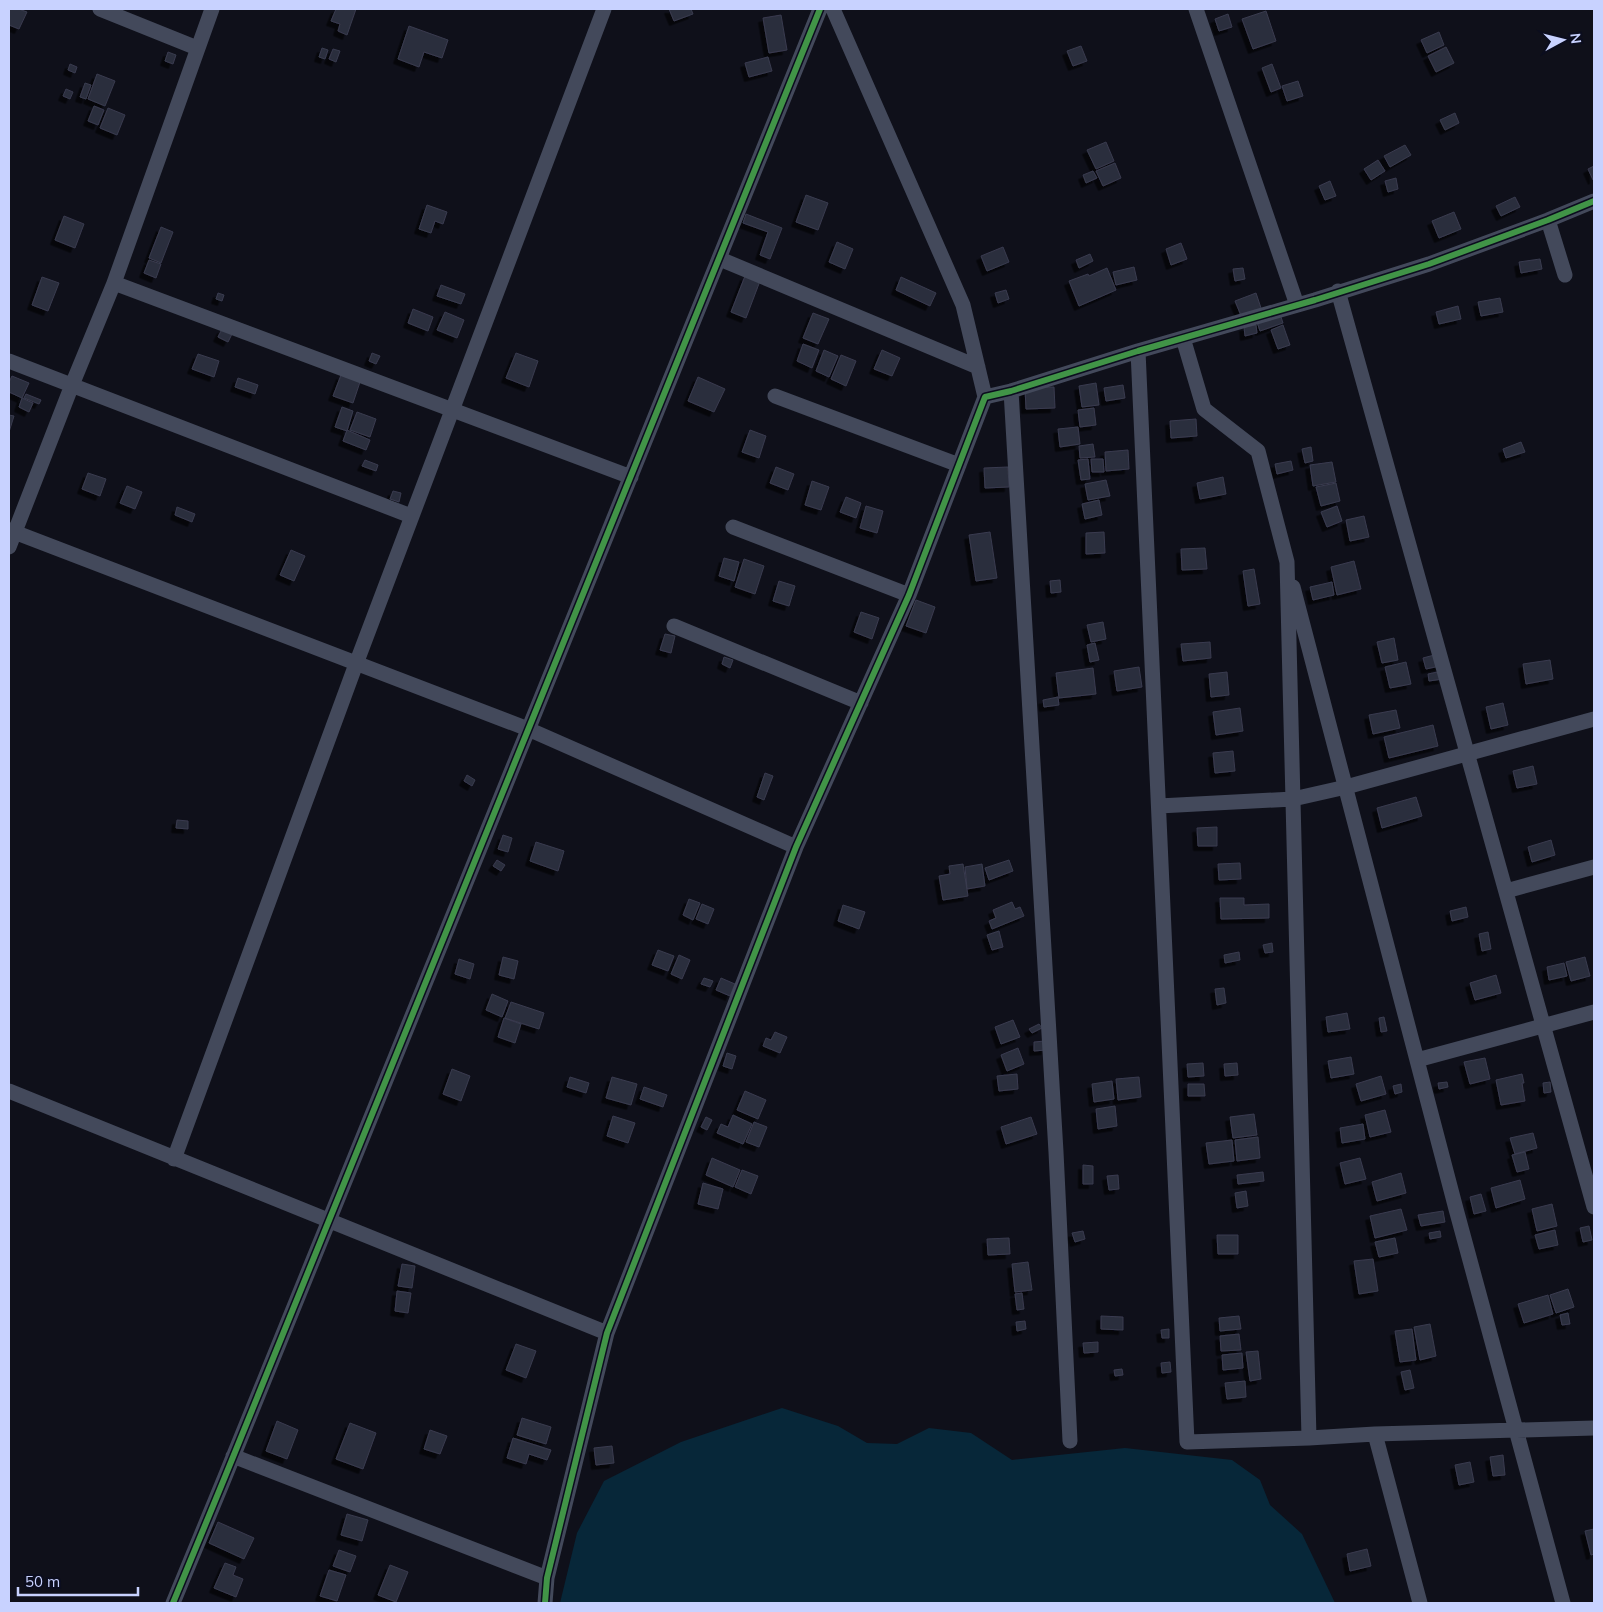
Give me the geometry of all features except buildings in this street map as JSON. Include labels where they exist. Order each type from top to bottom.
[{"type":"street","points":[[100,9],[197,48]]},
{"type":"street","points":[[212,9],[114,283],[11,537],[528,729],[796,847]]},
{"type":"street","points":[[174,1160],[411,516],[604,9]]},
{"type":"street","points":[[178,1602],[233,1456],[439,954],[528,729],[820,9]]},
{"type":"street","points":[[545,1603],[547,1578],[607,1333],[796,847],[910,595],[985,397],[963,304],[833,9]]},
{"type":"street","points":[[1196,9],[1297,305]]},
{"type":"street","points":[[985,397],[1012,392],[1138,351],[1429,264],[1594,201]]},
{"type":"street","points":[[1548,220],[1565,275]]},
{"type":"street","points":[[720,259],[978,367]]},
{"type":"street","points":[[114,283],[631,477]]},
{"type":"street","points":[[1338,291],[1594,1207]]},
{"type":"street","points":[[1183,338],[1204,409],[1258,451],[1417,1060],[1563,1603]]},
{"type":"street","points":[[1138,351],[1187,1442],[1375,1434],[1594,1428]]},
{"type":"street","points":[[9,361],[411,516]]},
{"type":"street","points":[[1012,392],[1056,1152],[1070,1441]]},
{"type":"street","points":[[775,396],[959,465]]},
{"type":"street","points":[[733,527],[910,595]]},
{"type":"street","points":[[1287,562],[1310,1438]]},
{"type":"street","points":[[674,626],[861,703]]},
{"type":"street","points":[[1159,806],[1293,800],[1594,719]]},
{"type":"street","points":[[1506,892],[1594,867]]},
{"type":"street","points":[[1417,1060],[1594,1012]]},
{"type":"street","points":[[9,1091],[174,1160],[330,1220],[607,1333]]},
{"type":"street","points":[[1375,1434],[1420,1603]]},
{"type":"street","points":[[233,1456],[547,1578]]},
{"type":"water","points":[[782,1408],[838,1426],[867,1443],[897,1444],[929,1428],[971,1433],[1012,1460],[1125,1448],[1232,1460],[1260,1480],[1270,1505],[1302,1534],[1335,1603],[560,1603],[577,1533],[604,1481],[681,1442]]},
{"type":"cycle path","points":[[173,1603],[820,9]]},
{"type":"cycle path","points":[[545,1603],[547,1578],[607,1333],[796,847],[909,595],[985,397],[1011,391],[1138,351],[1315,300],[1429,264],[1594,201]]}]
